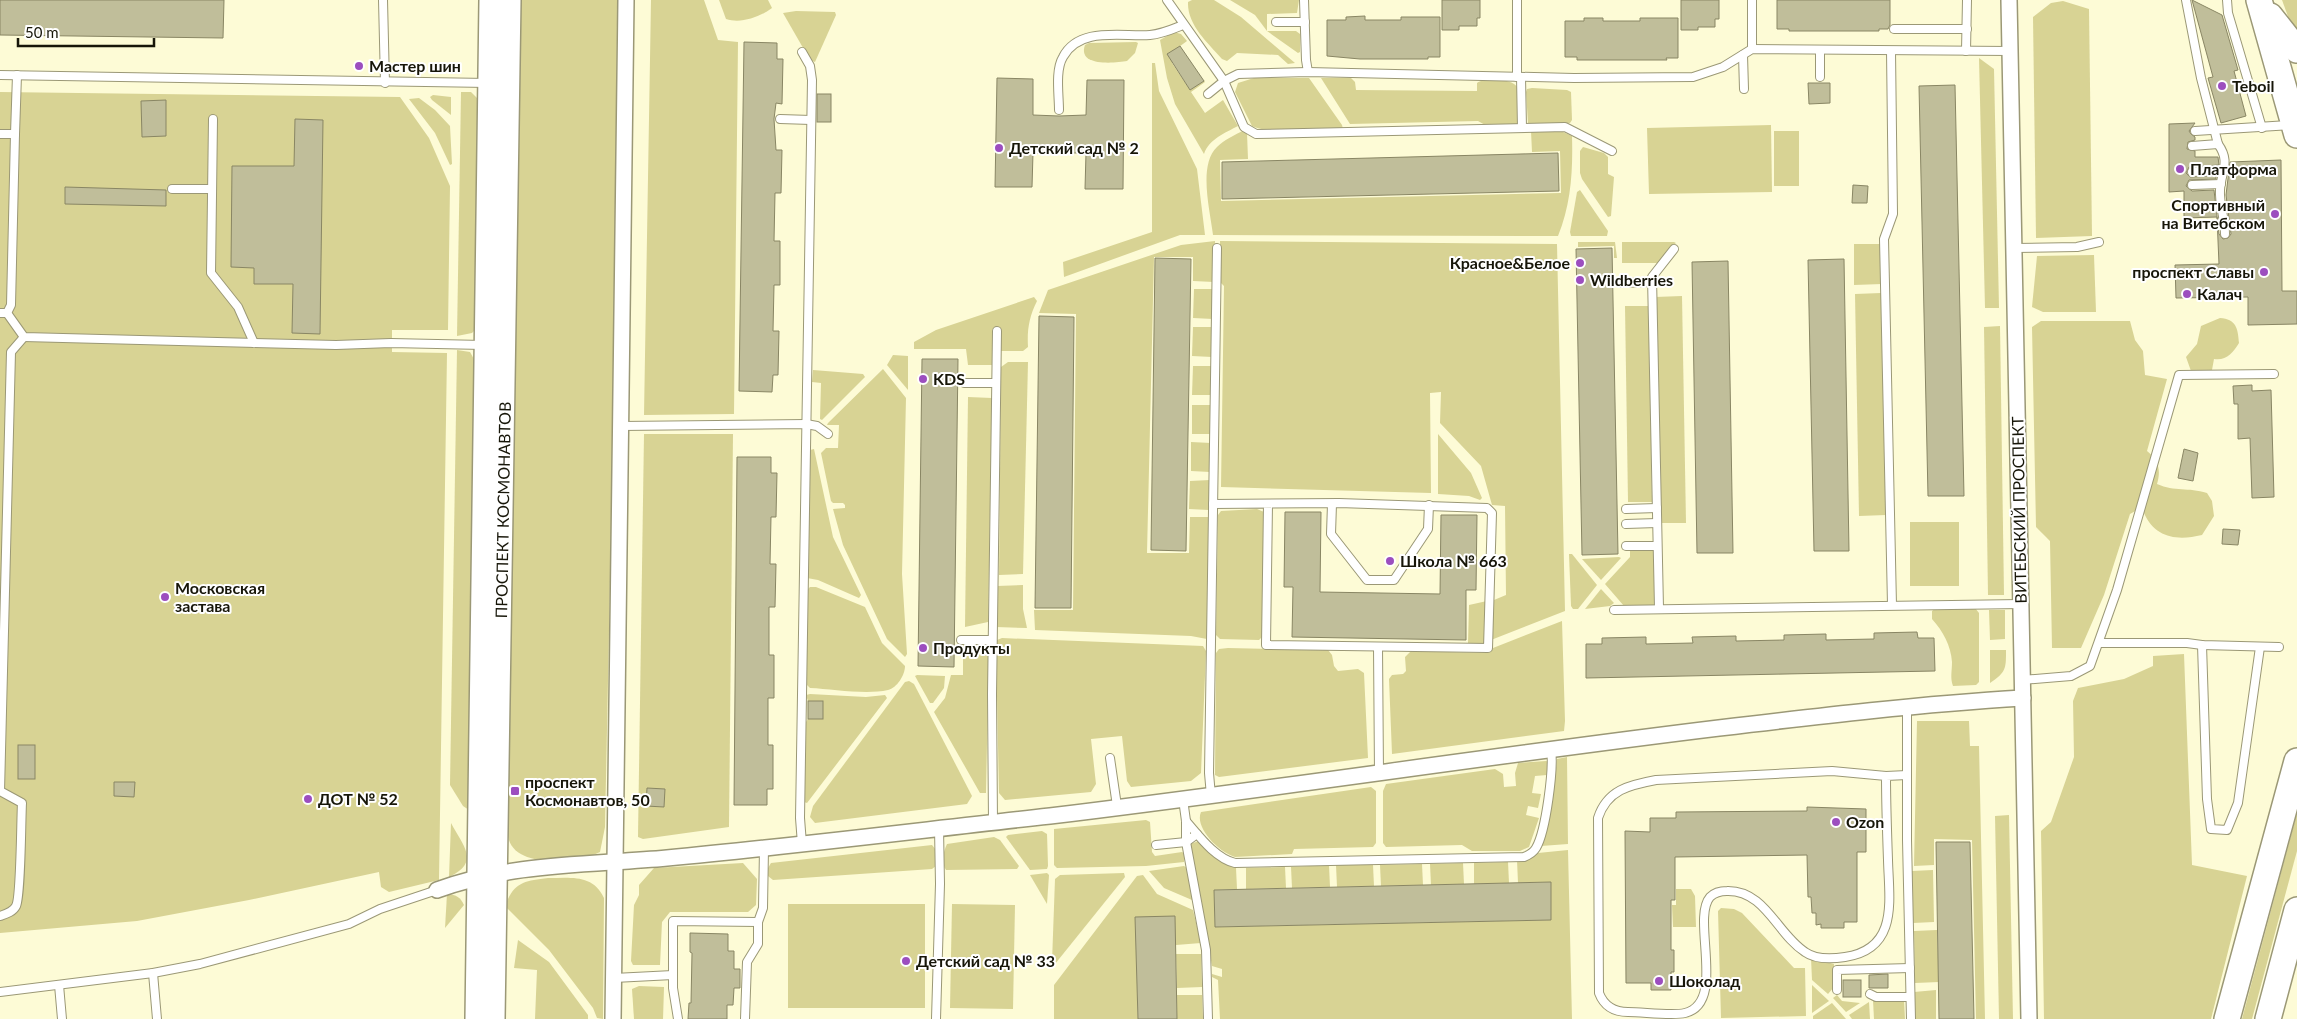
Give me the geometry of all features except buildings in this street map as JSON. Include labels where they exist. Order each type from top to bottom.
[{"type":"main road","points":[[2259,1],[2297,50]]},
{"type":"main road","points":[[2259,1],[2296,130]]},
{"type":"main road","points":[[2228,1019],[2297,762]]},
{"type":"main road","points":[[2268,1019],[2297,910]]},
{"type":"street","name":"ПРОСПЕКТ КОСМОНАВТОВ","points":[[490,0],[489,83],[495,345]]},
{"type":"street","name":"ПРОСПЕКТ КОСМОНАВТОВ","points":[[494,1019],[488,876],[495,345],[510,0]]},
{"type":"street","points":[[613,1019],[626,0]]},
{"type":"street","name":"ВИТЕБСКИЙ ПРОСПЕКТ","points":[[2009,0],[2029,1019]]},
{"type":"street","points":[[437,890],[488,876],[802,844],[1211,796],[1551,748],[1907,706],[2023,698]]},
{"type":"street","name":"ПРОСПЕКТ КОСМОНАВТОВ","points":[[476,1019],[488,876]]},
{"type":"lane","points":[[382,0],[385,83]]},
{"type":"lane","points":[[1304,0],[1308,72]]},
{"type":"lane","points":[[1517,0],[1522,128]]},
{"type":"lane","points":[[1752,0],[1752,50]]},
{"type":"lane","points":[[1966,51],[1967,0]]},
{"type":"lane","points":[[2186,0],[2201,78],[2216,130],[2218,144],[2224,153],[2225,170],[2221,184],[2221,204],[2225,234]]},
{"type":"lane","points":[[2227,0],[2228,13],[2262,128]]},
{"type":"lane","points":[[1170,1],[1184,25],[1224,81],[1244,127],[1256,134],[1565,127],[1612,151]]},
{"type":"lane","points":[[1276,22],[1305,22]]},
{"type":"lane","points":[[1059,110],[1062,57],[1073,44],[1086,36],[1152,35],[1184,25]]},
{"type":"lane","points":[[1894,29],[1967,29]]},
{"type":"lane","points":[[1208,94],[1224,81],[1238,74],[1308,72],[1519,77],[1693,77],[1723,67],[1752,50],[2010,51]]},
{"type":"lane","points":[[1820,50],[1820,77]]},
{"type":"lane","points":[[1891,50],[1892,214],[1884,239],[1892,605]]},
{"type":"lane","points":[[802,52],[812,72],[800,818],[802,844]]},
{"type":"lane","points":[[1743,55],[1744,89]]},
{"type":"lane","points":[[0,75],[385,83],[489,83]]},
{"type":"lane","points":[[17,75],[12,305],[4,313],[24,337],[254,343],[495,345]]},
{"type":"lane","points":[[213,119],[211,273],[238,307],[254,343]]},
{"type":"lane","points":[[780,120],[811,120]]},
{"type":"lane","points":[[2195,131],[2262,128],[2296,130]]},
{"type":"lane","points":[[0,134],[15,134]]},
{"type":"lane","points":[[2192,146],[2218,144]]},
{"type":"lane","points":[[2192,172],[2225,170]]},
{"type":"lane","points":[[2192,185],[2221,184]]},
{"type":"lane","points":[[172,189],[212,189]]},
{"type":"lane","points":[[2211,204],[2221,204]]},
{"type":"lane","points":[[2014,248],[2077,247],[2098,242]]},
{"type":"lane","points":[[1211,796],[1217,248]]},
{"type":"lane","points":[[1659,608],[1652,276],[1674,249]]},
{"type":"lane","points":[[1621,283],[1652,282]]},
{"type":"lane","points":[[993,822],[992,640],[997,331]]},
{"type":"lane","points":[[0,916],[12,911],[17,904],[22,803],[0,791],[11,352],[24,337]]},
{"type":"lane","points":[[2022,680],[2072,676],[2090,666],[2117,590],[2179,375],[2274,374]]},
{"type":"lane","points":[[964,383],[996,383]]},
{"type":"lane","points":[[621,426],[806,424],[817,426],[828,434]]},
{"type":"lane","points":[[1213,504],[1268,504],[1332,504],[1429,505],[1487,508],[1492,513],[1488,648],[1266,645],[1268,504]]},
{"type":"lane","points":[[1332,504],[1331,534],[1367,580],[1394,580],[1428,529],[1429,505]]},
{"type":"lane","points":[[1626,509],[1657,508]]},
{"type":"lane","points":[[1626,524],[1657,523]]},
{"type":"lane","points":[[1626,546],[1657,546]]},
{"type":"lane","points":[[1614,610],[2021,604]]},
{"type":"lane","points":[[961,640],[992,640]]},
{"type":"lane","points":[[2099,644],[2187,642],[2202,645],[2279,647]]},
{"type":"lane","points":[[2202,645],[2207,799],[2211,829],[2227,830],[2238,803],[2260,647]]},
{"type":"lane","points":[[1378,647],[1379,773]]},
{"type":"lane","points":[[1907,706],[1911,1019]]},
{"type":"lane","points":[[1186,821],[1219,856],[1235,863],[1524,857],[1531,854],[1538,844],[1552,778],[1551,748]]},
{"type":"lane","points":[[1110,758],[1117,806]]},
{"type":"lane","points":[[1886,776],[1890,913],[1881,937],[1870,949],[1857,955],[1834,959],[1805,953],[1758,901],[1740,892],[1720,891],[1710,897],[1705,909],[1706,981],[1704,994],[1698,1005],[1686,1012],[1620,1012],[1607,1005],[1599,992],[1598,818],[1606,800],[1625,788],[1656,780],[1832,771],[1886,776],[1907,775]]},
{"type":"lane","points":[[1183,799],[1186,842],[1206,950],[1208,1019]]},
{"type":"lane","points":[[936,1019],[940,884],[939,828]]},
{"type":"lane","points":[[1156,845],[1186,842],[1197,834]]},
{"type":"lane","points":[[744,1019],[747,962],[758,944],[758,922],[763,908],[764,848]]},
{"type":"lane","points":[[0,992],[153,973],[200,964],[349,924],[380,909],[437,890]]},
{"type":"lane","points":[[678,1019],[673,976],[673,922],[758,922]]},
{"type":"lane","points":[[1837,990],[1837,970],[1910,968]]},
{"type":"lane","points":[[153,973],[157,1019]]},
{"type":"lane","points":[[614,978],[673,976]]},
{"type":"lane","points":[[59,985],[62,1019]]},
{"type":"lane","points":[[1870,994],[1876,997],[1910,997]]},
{"type":"shaded area","points":[[521,0],[617,0],[616,287],[605,827],[600,852],[590,856],[563,861],[534,859],[522,854],[513,847],[508,836]]},
{"type":"shaded area","points":[[651,0],[704,0],[718,40],[738,42],[734,414],[644,415]]},
{"type":"shaded area","points":[[719,0],[768,0],[772,8],[750,19],[738,21],[726,19]]},
{"type":"shaded area","points":[[1192,0],[1214,0],[1241,17],[1295,63],[1288,64],[1278,55],[1237,53],[1227,61],[1222,59],[1195,26],[1191,18],[1188,2]]},
{"type":"shaded area","points":[[1230,0],[1299,0],[1297,13],[1267,14],[1267,31],[1255,15]]},
{"type":"shaded area","points":[[2282,0],[2297,0],[2297,41]]},
{"type":"shaded area","points":[[2063,1],[2089,9],[2092,236],[2036,238],[2033,17],[2051,3]]},
{"type":"shaded area","points":[[796,11],[835,12],[836,15],[815,62],[810,60],[783,13]]},
{"type":"shaded area","points":[[1267,31],[1296,31],[1300,34],[1300,52],[1298,53]]},
{"type":"shaded area","points":[[1174,32],[1181,34],[1187,41],[1168,55],[1185,54],[1172,63],[1190,90],[1204,80],[1205,82],[1191,92],[1205,113],[1223,100],[1238,126],[1214,140],[1204,154],[1175,104],[1167,78],[1160,40]]},
{"type":"shaded area","points":[[1089,43],[1138,43],[1135,53],[1127,61],[1098,62],[1086,57],[1084,52],[1085,45]]},
{"type":"shaded area","points":[[1979,58],[1994,69],[1999,308],[1985,308]]},
{"type":"shaded area","points":[[1152,63],[1155,63],[1159,91],[1197,169],[1205,235],[1180,235],[1064,277],[1063,262],[1152,232]]},
{"type":"shaded area","points":[[1254,78],[1309,78],[1343,129],[1284,132],[1252,126],[1235,92],[1238,83]]},
{"type":"shaded area","points":[[1321,78],[1351,78],[1355,82],[1356,90],[1477,91],[1477,83],[1481,81],[1492,79],[1505,80],[1518,88],[1519,122],[1517,125],[1487,126],[1478,121],[1350,124]]},
{"type":"shaded area","points":[[1527,89],[1567,90],[1571,92],[1572,120],[1570,123],[1531,125],[1528,123],[1526,92]]},
{"type":"shaded area","points":[[0,92],[400,97],[429,138],[450,186],[448,330],[392,330],[392,352],[447,353],[439,880],[389,892],[381,887],[379,872],[249,900],[137,921],[0,933]]},
{"type":"shaded area","points":[[461,92],[471,92],[479,100],[476,329],[472,333],[457,336]]},
{"type":"shaded area","points":[[433,95],[451,97],[451,115],[432,100],[430,97]]},
{"type":"shaded area","points":[[419,98],[435,110],[450,126],[452,164],[450,165],[435,133],[409,99]]},
{"type":"shaded area","points":[[1771,125],[1772,192],[1649,194],[1647,128]]},
{"type":"shaded area","points":[[1244,130],[1247,133],[1248,159],[1220,160],[1221,201],[1561,193],[1560,151],[1532,152],[1531,131],[1563,132],[1572,136],[1571,175],[1566,212],[1558,236],[1213,235],[1207,188],[1208,165],[1211,155],[1217,147]]},
{"type":"shaded area","points":[[1774,131],[1799,131],[1799,186],[1774,186]]},
{"type":"shaded area","points":[[1583,147],[1604,153],[1608,157],[1608,174],[1614,177],[1611,216],[1608,217],[1582,179],[1580,173],[1580,151]]},
{"type":"shaded area","points":[[1580,190],[1608,231],[1607,236],[1571,236],[1570,232],[1577,192]]},
{"type":"shaded area","points":[[1215,241],[1214,282],[1193,281],[1193,257],[1154,257],[1147,553],[1189,553],[1190,517],[1211,517],[1207,639],[1191,636],[1035,630],[1034,610],[1073,610],[1076,314],[1039,313],[1048,290],[1181,245]]},
{"type":"shaded area","points":[[1220,241],[1557,244],[1565,611],[1491,640],[1494,600],[1506,595],[1505,506],[1492,505],[1481,466],[1440,423],[1441,392],[1430,393],[1431,493],[1221,487],[1224,286],[1220,282]]},
{"type":"shaded area","points":[[1578,242],[1615,242],[1617,258],[1614,258],[1614,246],[1578,247]]},
{"type":"shaded area","points":[[1622,242],[1676,243],[1660,263],[1622,263]]},
{"type":"shaded area","points":[[1854,244],[1881,244],[1882,284],[1854,285]]},
{"type":"shaded area","points":[[2094,255],[2096,312],[2043,312],[2032,307],[2037,256]]},
{"type":"shaded area","points":[[1194,289],[1213,289],[1213,319],[1193,318]]},
{"type":"shaded area","points":[[1881,293],[1886,515],[1859,516],[1855,294]]},
{"type":"shaded area","points":[[1682,296],[1686,523],[1659,523],[1655,297]]},
{"type":"shaded area","points":[[1034,297],[1037,301],[1029,324],[1028,347],[1023,351],[1001,351],[1001,329],[992,329],[992,365],[968,365],[966,349],[914,349],[914,342],[936,330]]},
{"type":"shaded area","points":[[1625,306],[1649,306],[1652,502],[1628,502]]},
{"type":"shaded area","points":[[2220,318],[2233,322],[2238,333],[2239,343],[2229,356],[2222,359],[2214,359],[2212,370],[2191,371],[2186,357],[2197,344],[2201,326]]},
{"type":"shaded area","points":[[2041,321],[2130,321],[2135,340],[2143,351],[2145,375],[2167,379],[2147,451],[2154,458],[2158,466],[2157,484],[2170,488],[2207,493],[2212,501],[2214,516],[2202,535],[2184,538],[2161,533],[2154,528],[2144,513],[2137,510],[2130,514],[2104,595],[2081,648],[2052,648],[2050,541],[2036,527],[2032,327]]},
{"type":"shaded area","points":[[2000,326],[2004,595],[1988,595],[1984,327]]},
{"type":"shaded area","points":[[1193,327],[1213,327],[1212,357],[1192,356]]},
{"type":"shaded area","points":[[457,350],[470,352],[475,361],[469,810],[463,806],[450,785]]},
{"type":"shaded area","points":[[893,355],[908,356],[908,390],[887,365]]},
{"type":"shaded area","points":[[1008,362],[1028,362],[1023,574],[999,575],[1001,367]]},
{"type":"shaded area","points":[[1193,366],[1213,366],[1212,395],[1192,395]]},
{"type":"shaded area","points":[[883,369],[906,398],[902,574],[907,654],[905,657],[887,639],[843,545],[833,509],[845,508],[845,505],[831,501],[821,453],[826,448],[838,448],[839,425],[827,425],[828,423]]},
{"type":"shaded area","points":[[813,370],[863,374],[865,377],[822,420],[820,419],[821,383],[812,382]]},
{"type":"shaded area","points":[[968,397],[992,398],[988,622],[965,627]]},
{"type":"shaded area","points":[[1192,405],[1212,405],[1211,434],[1192,434]]},
{"type":"shaded area","points":[[644,434],[733,434],[729,827],[643,839],[638,837]]},
{"type":"shaded area","points":[[1438,434],[1471,473],[1482,498],[1480,500],[1469,496],[1438,494]]},
{"type":"shaded area","points":[[1191,442],[1211,443],[1210,472],[1191,471]]},
{"type":"shaded area","points":[[814,449],[833,537],[861,595],[859,598],[818,580],[807,578],[809,452]]},
{"type":"shaded area","points":[[1210,480],[1209,510],[1189,509],[1190,481]]},
{"type":"shaded area","points":[[1257,509],[1264,512],[1262,637],[1259,640],[1220,639],[1216,635],[1218,515],[1221,511]]},
{"type":"shaded area","points":[[1910,522],[1959,522],[1959,586],[1910,586]]},
{"type":"shaded area","points":[[1630,549],[1654,549],[1655,605],[1624,606],[1605,584],[1630,557]]},
{"type":"shaded area","points":[[1569,554],[1572,554],[1597,585],[1578,609],[1573,609],[1571,606]]},
{"type":"shaded area","points":[[1621,558],[1601,580],[1582,559]]},
{"type":"shaded area","points":[[1023,585],[1023,609],[1027,628],[996,627],[997,586]]},
{"type":"shaded area","points":[[816,587],[865,607],[882,643],[905,666],[902,677],[894,687],[888,690],[859,692],[810,688],[806,684],[808,589]]},
{"type":"shaded area","points":[[1601,589],[1614,603],[1610,606],[1585,609]]},
{"type":"shaded area","points":[[1487,601],[1486,644],[1468,643],[1469,605]]},
{"type":"shaded area","points":[[1975,608],[1979,613],[1979,682],[1976,685],[1953,686],[1950,650],[1943,634],[1932,619],[1932,611],[1935,609]]},
{"type":"shaded area","points":[[1989,610],[2005,610],[2005,639],[1990,640]]},
{"type":"shaded area","points":[[1562,621],[1564,731],[1392,754],[1389,679],[1392,675],[1403,674],[1406,671],[1405,657],[1411,651],[1485,653],[1490,652],[1493,648]]},
{"type":"shaded area","points":[[1002,638],[1203,646],[1206,651],[1201,773],[1191,781],[1131,787],[1127,781],[1122,736],[1091,739],[1096,784],[1091,792],[1005,800],[999,793],[996,647],[997,640]]},
{"type":"shaded area","points":[[963,643],[989,643],[986,793],[980,793],[934,712],[945,698],[951,675],[963,675]]},
{"type":"shaded area","points":[[1219,649],[1328,650],[1338,671],[1358,669],[1364,673],[1368,758],[1219,777],[1215,775],[1216,653]]},
{"type":"shaded area","points":[[1990,650],[2006,650],[2006,662],[2002,673],[1990,683]]},
{"type":"shaded area","points":[[2184,654],[2192,865],[2247,876],[2211,1019],[2044,1019],[2041,831],[2051,822],[2074,757],[2073,701],[2078,688],[2124,679],[2153,666],[2153,656]]},
{"type":"shaded area","points":[[915,676],[945,676],[944,688],[933,703],[930,703]]},
{"type":"shaded area","points":[[909,681],[914,684],[972,796],[967,804],[815,823],[810,817],[813,806],[905,682]]},
{"type":"shaded area","points":[[806,695],[866,697],[885,695],[887,698],[807,803],[804,802],[806,722],[808,719],[823,718],[823,701],[808,701]]},
{"type":"shaded area","points":[[1917,721],[1969,721],[1970,746],[1979,746],[1985,1019],[1976,1019],[1972,840],[1934,839],[1934,865],[1914,866]]},
{"type":"shaded area","points":[[1567,757],[1568,844],[1541,846],[1557,759]]},
{"type":"shaded area","points":[[1549,762],[1547,775],[1535,776],[1532,793],[1541,794],[1538,808],[1528,806],[1526,815],[1539,818],[1529,847],[1520,851],[1472,851],[1462,845],[1386,847],[1383,843],[1383,791],[1386,784],[1495,769],[1503,774],[1504,787],[1516,786],[1515,773],[1518,763]]},
{"type":"shaded area","points":[[1371,787],[1376,791],[1376,843],[1373,847],[1294,849],[1292,854],[1235,857],[1222,851],[1210,839],[1201,825],[1201,812]]},
{"type":"shaded area","points":[[2297,813],[2297,851],[2252,1019],[2242,1019]]},
{"type":"shaded area","points":[[2009,815],[2013,1019],[1999,1019],[1995,816]]},
{"type":"shaded area","points":[[1146,820],[1150,822],[1152,852],[1155,856],[1182,852],[1185,854],[1184,862],[1146,866],[1057,868],[1054,865],[1054,829]]},
{"type":"shaded area","points":[[451,823],[464,846],[467,859],[459,871],[449,877]]},
{"type":"shaded area","points":[[1042,831],[1047,834],[1048,866],[1047,869],[1030,870],[1006,837],[1008,835]]},
{"type":"shaded area","points":[[994,837],[1000,840],[1019,866],[1017,869],[946,870],[943,864],[943,857],[947,844]]},
{"type":"shaded area","points":[[1199,841],[1216,858],[1236,868],[1237,889],[1214,890],[1215,927],[1551,920],[1551,882],[1518,883],[1517,860],[1531,858],[1538,853],[1568,850],[1572,1019],[1220,1019],[1218,980],[1212,977],[1212,974],[1222,977],[1222,969],[1212,966],[1190,844]]},
{"type":"shaded area","points":[[932,845],[936,850],[936,866],[932,869],[773,880],[768,876],[768,868],[771,863]]},
{"type":"shaded area","points":[[1508,862],[1509,883],[1474,884],[1474,863]]},
{"type":"shaded area","points":[[743,863],[757,879],[756,905],[748,912],[670,912],[662,922],[660,965],[633,965],[631,961],[634,905],[639,895],[639,885],[654,868]]},
{"type":"shaded area","points":[[1463,863],[1464,884],[1431,885],[1430,864]]},
{"type":"shaded area","points":[[1422,864],[1423,885],[1381,886],[1380,865]]},
{"type":"shaded area","points":[[1329,865],[1330,887],[1292,888],[1291,867]]},
{"type":"shaded area","points":[[1336,865],[1373,865],[1374,886],[1337,887]]},
{"type":"shaded area","points":[[1184,866],[1187,868],[1194,899],[1192,900],[1164,888],[1149,871]]},
{"type":"shaded area","points":[[1285,867],[1286,888],[1246,889],[1246,868]]},
{"type":"shaded area","points":[[1933,870],[1934,922],[1913,923],[1912,871]]},
{"type":"shaded area","points":[[1047,873],[1049,875],[1047,904],[1030,875]]},
{"type":"shaded area","points":[[1124,873],[1125,877],[1055,964],[1052,962],[1055,879],[1060,875]]},
{"type":"shaded area","points":[[1143,875],[1157,894],[1193,910],[1201,943],[1176,945],[1136,917],[1138,1019],[1054,1019],[1054,985],[1137,876]]},
{"type":"shaded area","points":[[573,878],[588,881],[599,890],[604,898],[603,1019],[597,1018],[593,1008],[549,950],[505,906],[516,887],[532,880]]},
{"type":"shaded area","points":[[1676,889],[1691,889],[1695,896],[1696,927],[1673,927],[1672,905],[1676,905]]},
{"type":"shaded area","points":[[447,894],[458,897],[464,905],[445,928]]},
{"type":"shaded area","points":[[788,904],[925,904],[925,1008],[788,1008]]},
{"type":"shaded area","points":[[952,904],[1015,905],[1013,1009],[950,1008]]},
{"type":"shaded area","points":[[1721,908],[1734,909],[1742,913],[1794,968],[1805,968],[1806,1016],[1721,1018],[1718,911]]},
{"type":"shaded area","points":[[1937,930],[1939,982],[1915,983],[1914,931]]},
{"type":"shaded area","points":[[518,940],[549,962],[588,1015],[588,1019],[535,1019],[537,970],[514,968]]},
{"type":"shaded area","points":[[1176,954],[1201,954],[1202,987],[1177,988]]},
{"type":"shaded area","points":[[1811,958],[1834,964],[1834,987],[1828,994],[1812,980]]},
{"type":"shaded area","points":[[1812,985],[1829,1001],[1812,1013]]},
{"type":"shaded area","points":[[639,986],[664,987],[663,1019],[634,1019],[632,989]]},
{"type":"shaded area","points":[[1936,990],[1936,1019],[1915,1019],[1914,992]]},
{"type":"shaded area","points":[[1177,995],[1202,995],[1203,1019],[1177,1019]]},
{"type":"shaded area","points":[[1837,995],[1842,1001],[1860,1003],[1846,1012],[1833,998]]},
{"type":"shaded area","points":[[1873,1000],[1904,1000],[1905,1019],[1874,1019]]},
{"type":"shaded area","points":[[1869,1002],[1870,1019],[1852,1019],[1849,1015]]},
{"type":"shaded area","points":[[1832,1003],[1846,1019],[1813,1019],[1813,1016]]},
{"type":"place","name":"Мастер шин","points":[[359,66]]},
{"type":"place","name":"Teboil","points":[[2222,86]]},
{"type":"place","name":"Детский сад № 2","points":[[999,148]]},
{"type":"place","name":"Платформа","points":[[2180,169]]},
{"type":"place","name":"Спортивный на Витебском","points":[[2275,214]]},
{"type":"place","name":"Красное&Белое","points":[[1580,263]]},
{"type":"place","name":"проспект Славы","points":[[2264,272]]},
{"type":"place","name":"Wildberries","points":[[1580,280]]},
{"type":"place","name":"Калач","points":[[2187,294]]},
{"type":"place","name":"KDS","points":[[923,379]]},
{"type":"place","name":"Школа № 663","points":[[1390,561]]},
{"type":"place","name":"Московская застава","points":[[165,597]]},
{"type":"place","name":"Продукты","points":[[923,648]]},
{"type":"place","name":"проспект Космонавтов, 50","points":[[515,791]]},
{"type":"place","name":"ДОТ № 52","points":[[308,799]]},
{"type":"place","name":"Ozon","points":[[1836,822]]},
{"type":"place","name":"Детский сад № 33","points":[[906,961]]},
{"type":"place","name":"Шоколад","points":[[1659,981]]}]
